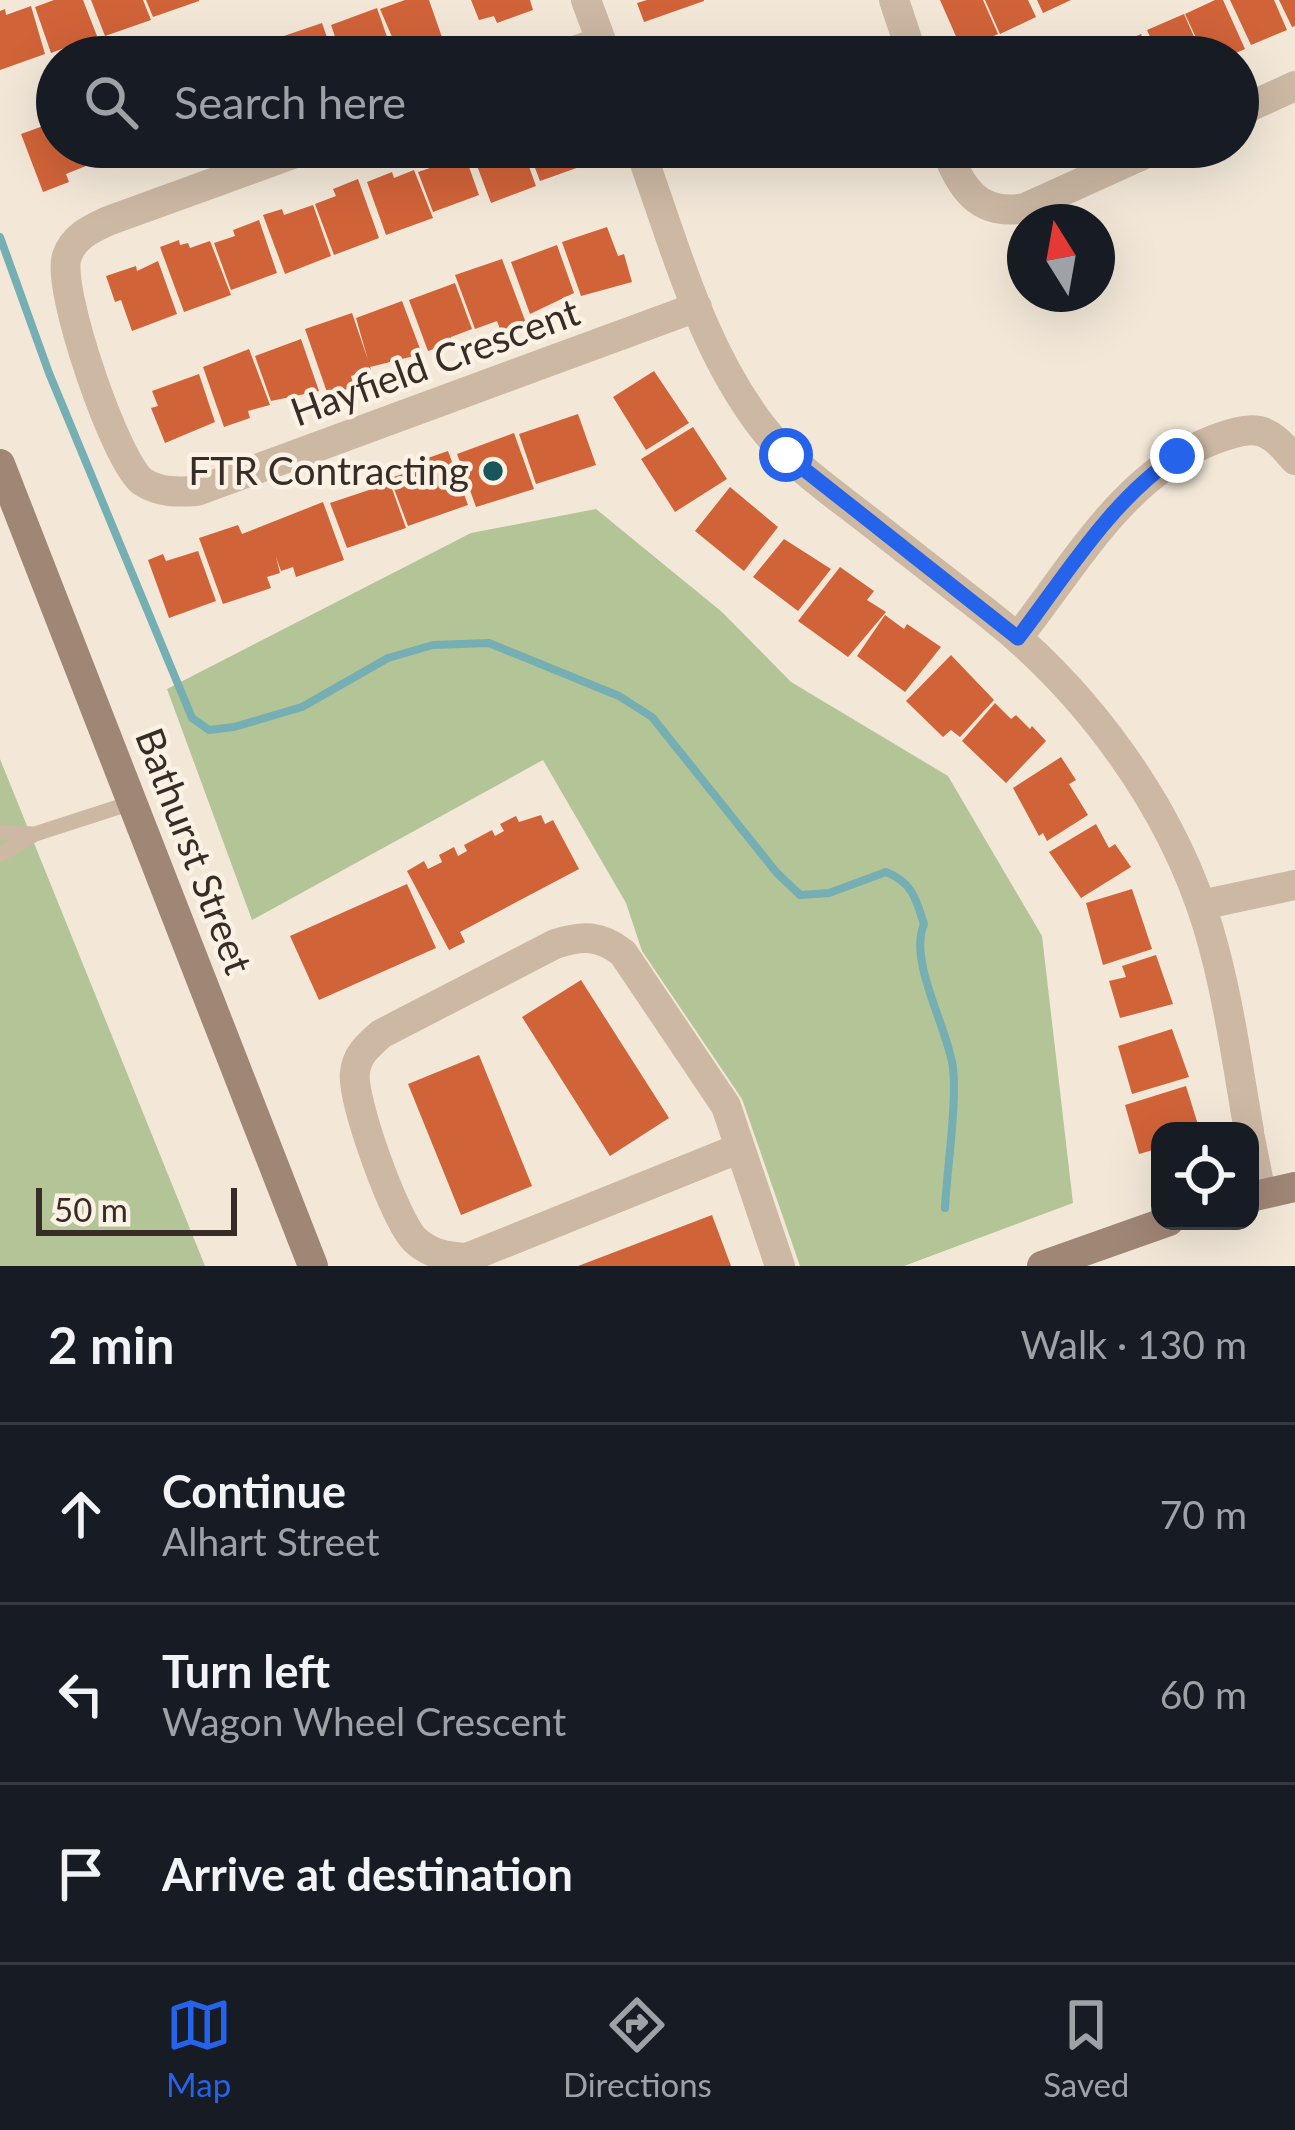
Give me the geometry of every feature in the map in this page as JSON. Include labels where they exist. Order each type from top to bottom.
[{"type":"main road","name":"Bathurst Street","points":[[0,464],[313,1266]]},
{"type":"main road","points":[[1259,1194],[1295,1187]]},
{"type":"main road","points":[[1042,1266],[1151,1227]]},
{"type":"street","points":[[586,0],[599,36]]},
{"type":"street","points":[[894,0],[906,36]]},
{"type":"street","points":[[1259,102],[1295,86]]},
{"type":"street","name":"Hayfield Crescent","points":[[254,168],[108,221],[82,234],[66,257],[64,286],[114,434],[139,481],[166,492],[197,491],[697,307]]},
{"type":"street","points":[[647,168],[697,307],[734,386],[786,455],[1018,638],[1112,740],[1163,824],[1201,905],[1224,992],[1248,1122]]},
{"type":"street","points":[[953,168],[968,194],[992,209],[1008,212],[1114,168]]},
{"type":"street","points":[[1018,638],[1120,506],[1149,475],[1177,456],[1232,433],[1258,431],[1279,442],[1295,460]]},
{"type":"street","points":[[1201,905],[1295,885]]},
{"type":"street","points":[[740,1148],[467,1258],[450,1257],[432,1253],[403,1226],[355,1098],[355,1069],[363,1049],[381,1034],[555,944],[581,936],[607,940],[623,952],[726,1106],[780,1266]]},
{"type":"lane","points":[[0,855],[35,834],[134,802]]},
{"type":"lane","points":[[0,832],[35,834]]},
{"type":"green space","points":[[596,509],[722,612],[791,682],[948,776],[1042,936],[1073,1203],[904,1266],[800,1266],[742,1099],[642,951],[626,903],[543,760],[252,920],[167,689],[471,533]]},
{"type":"green space","points":[[0,759],[205,1266],[0,1266]]},
{"type":"building","points":[[54,0],[83,0],[97,36],[45,36],[35,7]]},
{"type":"building","points":[[91,0],[143,0],[151,20],[105,36]]},
{"type":"building","points":[[146,0],[199,0],[199,1],[153,17]]},
{"type":"building","points":[[405,0],[429,0],[442,36],[392,36],[380,9]]},
{"type":"building","points":[[471,0],[530,0],[533,10],[497,23],[494,16],[479,20]]},
{"type":"building","points":[[940,0],[983,0],[998,34],[956,36]]},
{"type":"building","points":[[985,0],[1028,0],[1036,17],[1000,34]]},
{"type":"building","points":[[1037,0],[1071,0],[1043,13]]},
{"type":"building","points":[[1223,0],[1239,36],[1195,36],[1185,14]]},
{"type":"building","points":[[1230,0],[1274,0],[1287,30],[1259,42],[1259,36],[1247,36]]},
{"type":"building","points":[[1279,0],[1295,0],[1295,26],[1292,27]]},
{"type":"building","points":[[704,1],[644,22],[637,3]]},
{"type":"building","points":[[31,6],[40,36],[36,36],[36,57],[0,70],[0,11],[5,9],[6,15]]},
{"type":"building","points":[[377,8],[387,36],[335,36],[331,25]]},
{"type":"building","points":[[1184,14],[1194,36],[1150,36],[1147,30]]},
{"type":"building","points":[[322,23],[327,36],[284,36]]},
{"type":"building","points":[[36,129],[36,168],[81,168],[66,174],[69,182],[43,192],[21,134]]},
{"type":"building","points":[[469,168],[479,195],[433,212],[418,172]]},
{"type":"building","points":[[478,168],[530,168],[536,186],[491,203]]},
{"type":"building","points":[[535,168],[577,168],[540,181]]},
{"type":"building","points":[[414,170],[433,218],[386,235],[367,182]]},
{"type":"building","points":[[358,179],[379,238],[334,255],[315,204],[336,196],[333,189]]},
{"type":"building","points":[[313,205],[331,256],[285,274],[263,215],[282,209],[284,215]]},
{"type":"building","points":[[259,220],[277,273],[231,290],[214,243]]},
{"type":"building","points":[[607,227],[618,256],[624,254],[632,282],[581,296],[562,242]]},
{"type":"building","points":[[179,240],[190,248],[210,241],[231,295],[184,312],[160,247]]},
{"type":"building","points":[[557,245],[574,293],[530,314],[511,262]]},
{"type":"building","points":[[502,259],[526,323],[501,332],[497,321],[475,329],[455,275]]},
{"type":"building","points":[[158,261],[177,314],[132,331],[106,276],[136,266],[137,271]]},
{"type":"building","points":[[455,283],[472,329],[428,351],[409,300]]},
{"type":"building","points":[[402,301],[422,354],[370,367],[351,376],[354,387],[328,395],[305,329],[352,313],[368,360],[356,318]]},
{"type":"building","points":[[301,339],[319,391],[271,401],[255,356]]},
{"type":"building","points":[[249,349],[270,405],[248,411],[250,418],[224,427],[203,367]]},
{"type":"building","points":[[654,371],[689,423],[646,450],[613,397]]},
{"type":"building","points":[[199,374],[215,422],[165,443],[151,408],[158,406],[152,391]]},
{"type":"building","points":[[578,414],[596,465],[536,484],[519,434]]},
{"type":"building","points":[[693,427],[727,479],[675,512],[641,459]]},
{"type":"building","points":[[514,433],[534,489],[476,507],[457,454]]},
{"type":"building","points":[[448,451],[468,505],[408,526],[390,478],[425,467],[422,460]]},
{"type":"building","points":[[390,483],[406,528],[347,548],[330,503]]},
{"type":"building","points":[[730,487],[778,527],[744,571],[695,531]]},
{"type":"building","points":[[323,502],[344,560],[296,577],[293,567],[281,571],[276,557],[280,573],[267,577],[271,588],[223,604],[199,538],[238,525],[242,534]]},
{"type":"building","points":[[784,539],[831,569],[798,611],[753,577]]},
{"type":"building","points":[[198,551],[216,601],[169,618],[148,560],[163,554],[166,561]]},
{"type":"building","points":[[840,567],[874,591],[867,600],[886,612],[848,657],[798,621]]},
{"type":"building","points":[[885,615],[941,647],[905,692],[857,656]]},
{"type":"building","points":[[951,655],[994,700],[960,737],[951,730],[943,737],[906,701]]},
{"type":"building","points":[[995,703],[1011,719],[1016,715],[1030,729],[1032,726],[1046,741],[1006,783],[962,741]]},
{"type":"building","points":[[1061,757],[1076,780],[1069,784],[1088,815],[1047,841],[1043,833],[1039,836],[1013,788]]},
{"type":"building","points":[[541,815],[545,824],[553,820],[579,869],[460,932],[465,942],[449,950],[407,871],[424,861],[428,869],[442,862],[439,855],[454,847],[458,856],[467,851],[464,845],[492,830],[495,836],[504,831],[500,824],[516,816],[519,822]]},
{"type":"building","points":[[1096,824],[1109,848],[1115,844],[1131,867],[1081,898],[1049,852]]},
{"type":"building","points":[[407,884],[436,948],[319,1000],[290,936]]},
{"type":"building","points":[[1132,889],[1152,949],[1103,965],[1086,903]]},
{"type":"building","points":[[1156,955],[1173,1004],[1120,1018],[1109,981],[1126,977],[1122,966]]},
{"type":"building","points":[[581,980],[669,1118],[610,1156],[522,1017]]},
{"type":"building","points":[[1172,1029],[1189,1077],[1132,1094],[1118,1046]]},
{"type":"building","points":[[479,1055],[532,1186],[461,1215],[408,1084]]},
{"type":"building","points":[[1186,1086],[1197,1122],[1151,1122],[1151,1151],[1139,1154],[1125,1105]]},
{"type":"building","points":[[712,1215],[731,1266],[578,1266]]},
{"type":"waterway","points":[[0,237],[49,373],[192,718],[209,730],[234,727],[302,707],[388,658],[433,645],[489,643],[619,696],[652,717],[777,873],[800,895],[829,893],[886,872],[912,892],[924,924],[920,939],[925,976],[953,1068],[945,1208]]},
{"type":"place","name":"FTR Contracting","points":[[493,471]]},
{"type":"route","points":[[786,455],[1018,638],[1120,506],[1149,475],[1177,456]]}]
